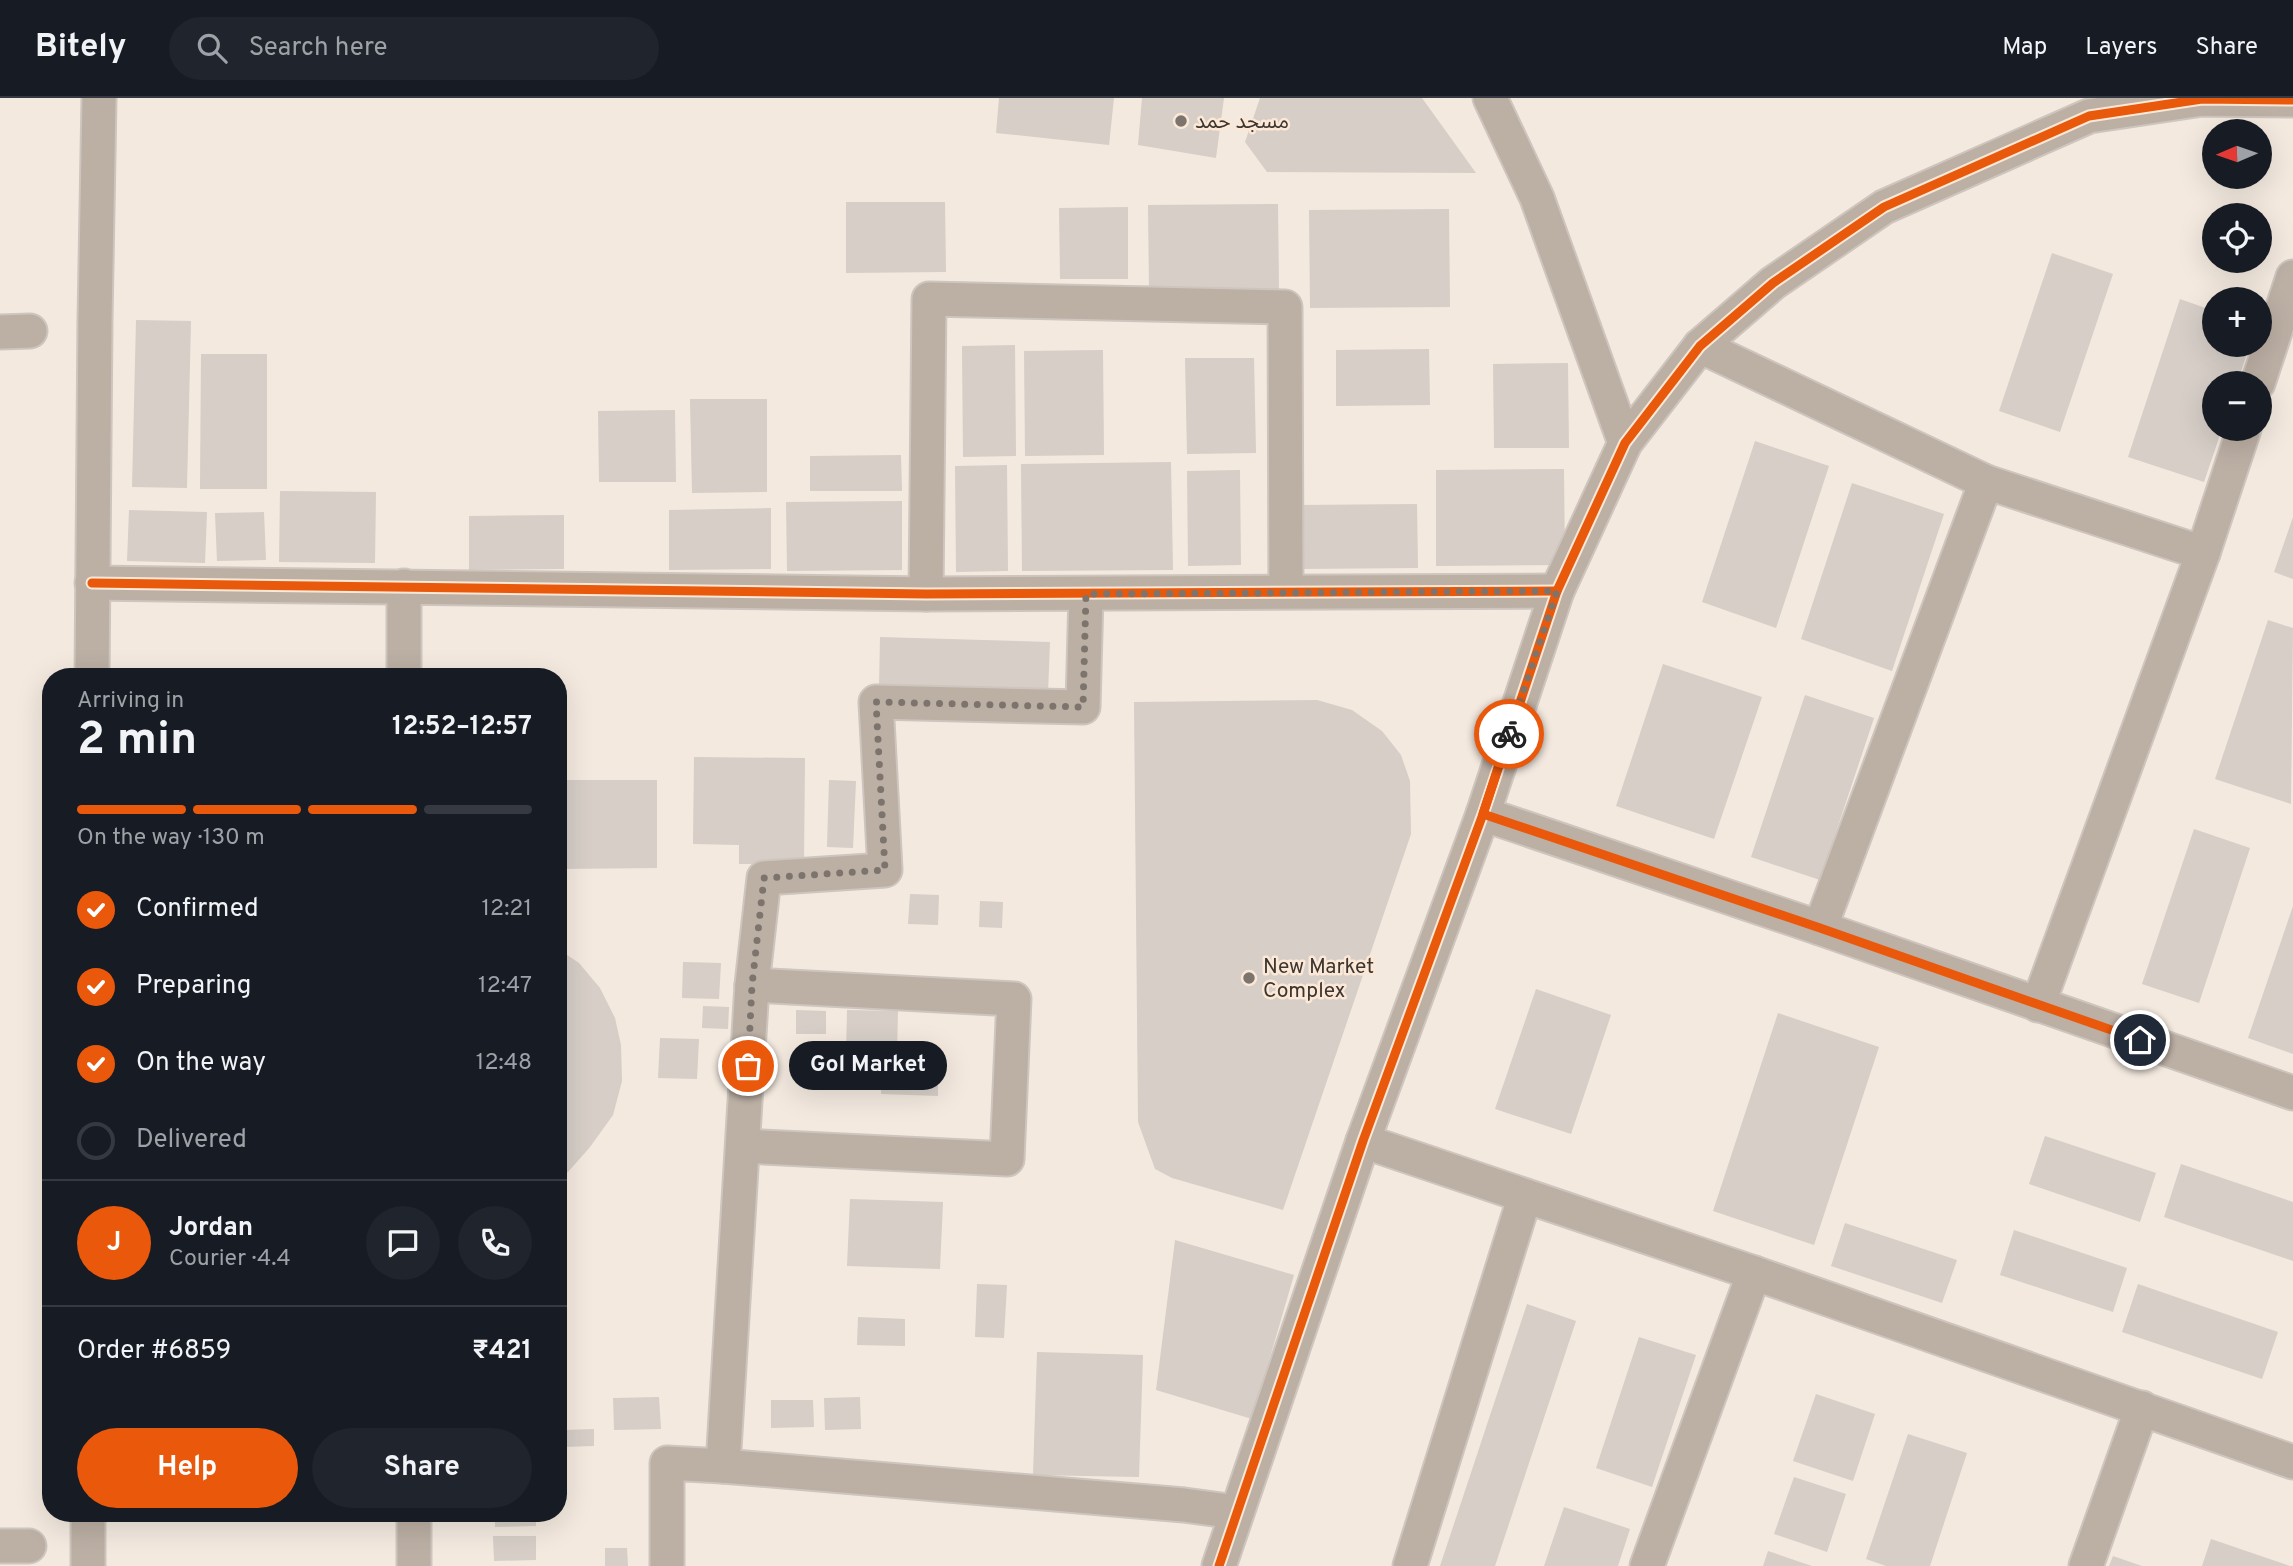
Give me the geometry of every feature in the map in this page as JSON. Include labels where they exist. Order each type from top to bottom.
[{"type":"street","points":[[92,668],[99,98]]},
{"type":"street","points":[[1490,98],[1537,198],[1625,443]]},
{"type":"street","points":[[1219,1566],[1363,1141],[1483,814],[1557,591],[1625,443],[1700,346],[1773,283],[1884,207],[2089,116],[2203,99],[2293,100]]},
{"type":"street","points":[[2262,371],[2293,277]]},
{"type":"street","points":[[926,594],[929,299],[1285,307],[1286,591]]},
{"type":"street","points":[[1700,346],[1986,482],[2203,553]]},
{"type":"street","points":[[2038,1005],[2203,553],[2240,441]]},
{"type":"street","points":[[1820,928],[1986,482]]},
{"type":"street","points":[[93,583],[926,594],[1557,591]]},
{"type":"street","points":[[404,586],[404,668]]},
{"type":"street","points":[[723,1466],[752,985],[764,878],[885,870],[876,702],[1083,707],[1086,594]]},
{"type":"street","points":[[1483,814],[2293,1093]]},
{"type":"street","points":[[743,1146],[1007,1159],[1014,999],[752,985]]},
{"type":"street","points":[[1363,1141],[1754,1273],[2293,1462]]},
{"type":"street","points":[[1410,1566],[1525,1196]]},
{"type":"street","points":[[1647,1566],[1754,1273]]},
{"type":"street","points":[[2086,1566],[2142,1408]]},
{"type":"street","points":[[667,1566],[667,1463],[1184,1505],[1236,1512]]},
{"type":"street","points":[[88,1522],[88,1566]]},
{"type":"street","points":[[414,1522],[414,1566]]},
{"type":"building","points":[[999,98],[1114,98],[1109,145],[996,133]]},
{"type":"building","name":"مسجد حمد","points":[[1142,98],[1224,98],[1216,158],[1138,145]]},
{"type":"building","points":[[1260,98],[1422,98],[1476,173],[1267,172],[1245,142]]},
{"type":"building","points":[[846,202],[945,202],[946,272],[846,273]]},
{"type":"building","points":[[1278,204],[1279,289],[1149,290],[1148,205]]},
{"type":"building","points":[[1128,207],[1128,279],[1060,279],[1059,208]]},
{"type":"building","points":[[1449,209],[1450,307],[1310,308],[1309,210]]},
{"type":"building","points":[[2052,253],[2113,274],[2060,432],[1999,411]]},
{"type":"building","points":[[2180,299],[2202,307],[2202,357],[2246,357],[2241,371],[2202,371],[2202,441],[2218,441],[2204,482],[2128,457]]},
{"type":"building","points":[[136,320],[191,321],[187,488],[132,487]]},
{"type":"building","points":[[1015,345],[1016,456],[963,457],[962,346]]},
{"type":"building","points":[[1429,349],[1430,405],[1336,406],[1336,350]]},
{"type":"building","points":[[1103,350],[1104,455],[1025,456],[1024,351]]},
{"type":"building","points":[[201,354],[267,354],[267,489],[200,489]]},
{"type":"building","points":[[1185,358],[1254,358],[1256,453],[1187,454]]},
{"type":"building","points":[[1568,363],[1569,448],[1494,448],[1493,364]]},
{"type":"building","points":[[690,399],[767,399],[767,492],[692,493]]},
{"type":"building","points":[[675,410],[676,482],[599,482],[598,411]]},
{"type":"building","points":[[1755,441],[1829,466],[1776,628],[1702,602]]},
{"type":"building","points":[[901,455],[902,491],[810,491],[810,456]]},
{"type":"building","points":[[1171,462],[1173,570],[1022,571],[1021,464]]},
{"type":"building","points":[[1007,465],[1008,571],[956,572],[955,466]]},
{"type":"building","points":[[1564,469],[1565,565],[1436,566],[1436,470]]},
{"type":"building","points":[[1240,470],[1241,565],[1188,566],[1187,471]]},
{"type":"building","points":[[1852,483],[1944,514],[1892,671],[1801,639]]},
{"type":"building","points":[[280,491],[376,492],[375,563],[279,562]]},
{"type":"building","points":[[902,501],[902,570],[787,571],[786,502]]},
{"type":"building","points":[[1417,504],[1418,568],[1297,569],[1297,505]]},
{"type":"building","points":[[771,508],[771,569],[669,570],[669,510]]},
{"type":"building","points":[[129,510],[207,512],[205,563],[127,561]]},
{"type":"building","points":[[264,512],[266,560],[217,561],[215,513]]},
{"type":"building","points":[[564,515],[564,569],[469,570],[469,516]]},
{"type":"building","points":[[2293,517],[2293,579],[2274,572]]},
{"type":"building","points":[[2268,620],[2293,628],[2291,804],[2215,779]]},
{"type":"building","points":[[880,637],[1050,642],[1048,693],[879,688]]},
{"type":"building","points":[[1663,664],[1762,697],[1714,839],[1616,806]]},
{"type":"building","points":[[1805,695],[1874,718],[1820,880],[1751,857]]},
{"type":"building","name":"New Market Complex","points":[[1317,700],[1352,710],[1382,731],[1401,755],[1410,781],[1411,834],[1283,1210],[1172,1178],[1155,1169],[1138,1122],[1134,702]]},
{"type":"building","points":[[694,757],[805,758],[804,864],[739,864],[739,845],[693,844]]},
{"type":"building","points":[[567,780],[657,780],[657,868],[567,869]]},
{"type":"building","points":[[829,780],[856,781],[853,848],[827,847]]},
{"type":"building","points":[[2194,829],[2250,848],[2199,1003],[2142,984]]},
{"type":"building","points":[[910,894],[939,895],[938,925],[908,924]]},
{"type":"building","points":[[980,901],[1003,902],[1002,928],[979,927]]},
{"type":"building","points":[[2293,906],[2293,1054],[2248,1038]]},
{"type":"building","points":[[567,955],[579,963],[600,988],[615,1018],[621,1045],[622,1081],[613,1115],[568,1172]]},
{"type":"building","points":[[683,962],[721,963],[719,999],[682,998]]},
{"type":"building","points":[[1536,989],[1611,1015],[1571,1134],[1495,1109]]},
{"type":"building","points":[[703,1006],[729,1007],[728,1029],[702,1028]]},
{"type":"building","points":[[796,1010],[826,1011],[826,1034],[796,1034]]},
{"type":"building","points":[[847,1010],[898,1011],[897,1055],[846,1054]]},
{"type":"building","points":[[1778,1013],[1879,1047],[1814,1245],[1713,1211]]},
{"type":"building","points":[[660,1038],[699,1039],[697,1079],[658,1078]]},
{"type":"building","points":[[882,1059],[938,1061],[938,1096],[881,1094]]},
{"type":"building","points":[[2045,1136],[2156,1173],[2140,1222],[2029,1184]]},
{"type":"building","points":[[2181,1164],[2293,1202],[2293,1261],[2164,1217]]},
{"type":"building","points":[[850,1199],[943,1202],[940,1269],[847,1266]]},
{"type":"building","points":[[1845,1223],[1957,1260],[1942,1303],[1831,1266]]},
{"type":"building","points":[[2014,1230],[2127,1268],[2113,1312],[2000,1275]]},
{"type":"building","points":[[1175,1240],[1294,1275],[1252,1419],[1156,1390]]},
{"type":"building","points":[[977,1284],[1007,1285],[1004,1338],[975,1337]]},
{"type":"building","points":[[2138,1284],[2278,1332],[2262,1379],[2122,1332]]},
{"type":"building","points":[[1527,1304],[1576,1321],[1495,1566],[1440,1566]]},
{"type":"building","points":[[858,1317],[905,1319],[905,1346],[857,1345]]},
{"type":"building","points":[[1639,1337],[1696,1355],[1652,1487],[1596,1468]]},
{"type":"building","points":[[1037,1352],[1143,1355],[1139,1477],[1033,1475]]},
{"type":"building","points":[[1816,1394],[1875,1414],[1853,1481],[1793,1461]]},
{"type":"building","points":[[659,1397],[661,1429],[614,1430],[613,1398]]},
{"type":"building","points":[[860,1397],[861,1429],[825,1430],[824,1398]]},
{"type":"building","points":[[771,1400],[813,1400],[814,1427],[771,1428]]},
{"type":"building","points":[[594,1429],[594,1446],[567,1447],[567,1430]]},
{"type":"building","points":[[1908,1434],[1967,1453],[1930,1566],[1886,1566],[1866,1559]]},
{"type":"building","points":[[1794,1477],[1846,1494],[1827,1552],[1774,1534]]},
{"type":"building","points":[[1564,1507],[1630,1529],[1618,1566],[1544,1566]]},
{"type":"building","points":[[495,1522],[536,1522],[536,1526],[495,1527]]},
{"type":"building","points":[[493,1536],[536,1536],[536,1560],[494,1561]]},
{"type":"building","points":[[2211,1539],[2290,1566],[2202,1566]]},
{"type":"building","points":[[605,1548],[627,1548],[628,1566],[605,1566]]},
{"type":"building","points":[[1768,1551],[1812,1566],[1763,1566]]},
{"type":"building","points":[[2113,1556],[2142,1566],[2109,1566]]},
{"type":"cycle path","points":[[1219,1566],[1363,1141],[1483,814],[1557,591],[1625,443],[1700,346],[1773,283],[1884,207],[2089,116],[2202,99],[2293,100]]},
{"type":"cycle path","points":[[92,583],[926,594],[1557,591]]},
{"type":"way so far","points":[[748,1066],[752,985],[764,878],[885,870],[876,702],[1083,707],[1086,594],[1557,591],[1509,734]]},
{"type":"place","name":"مسجد حمد","points":[[1181,121]]},
{"type":"place","name":"New Market Complex","points":[[1249,978]]},
{"type":"place","name":"Gol Market","points":[[748,1066]]},
{"type":"route","points":[[1509,734],[1483,814],[2140,1040]]}]
